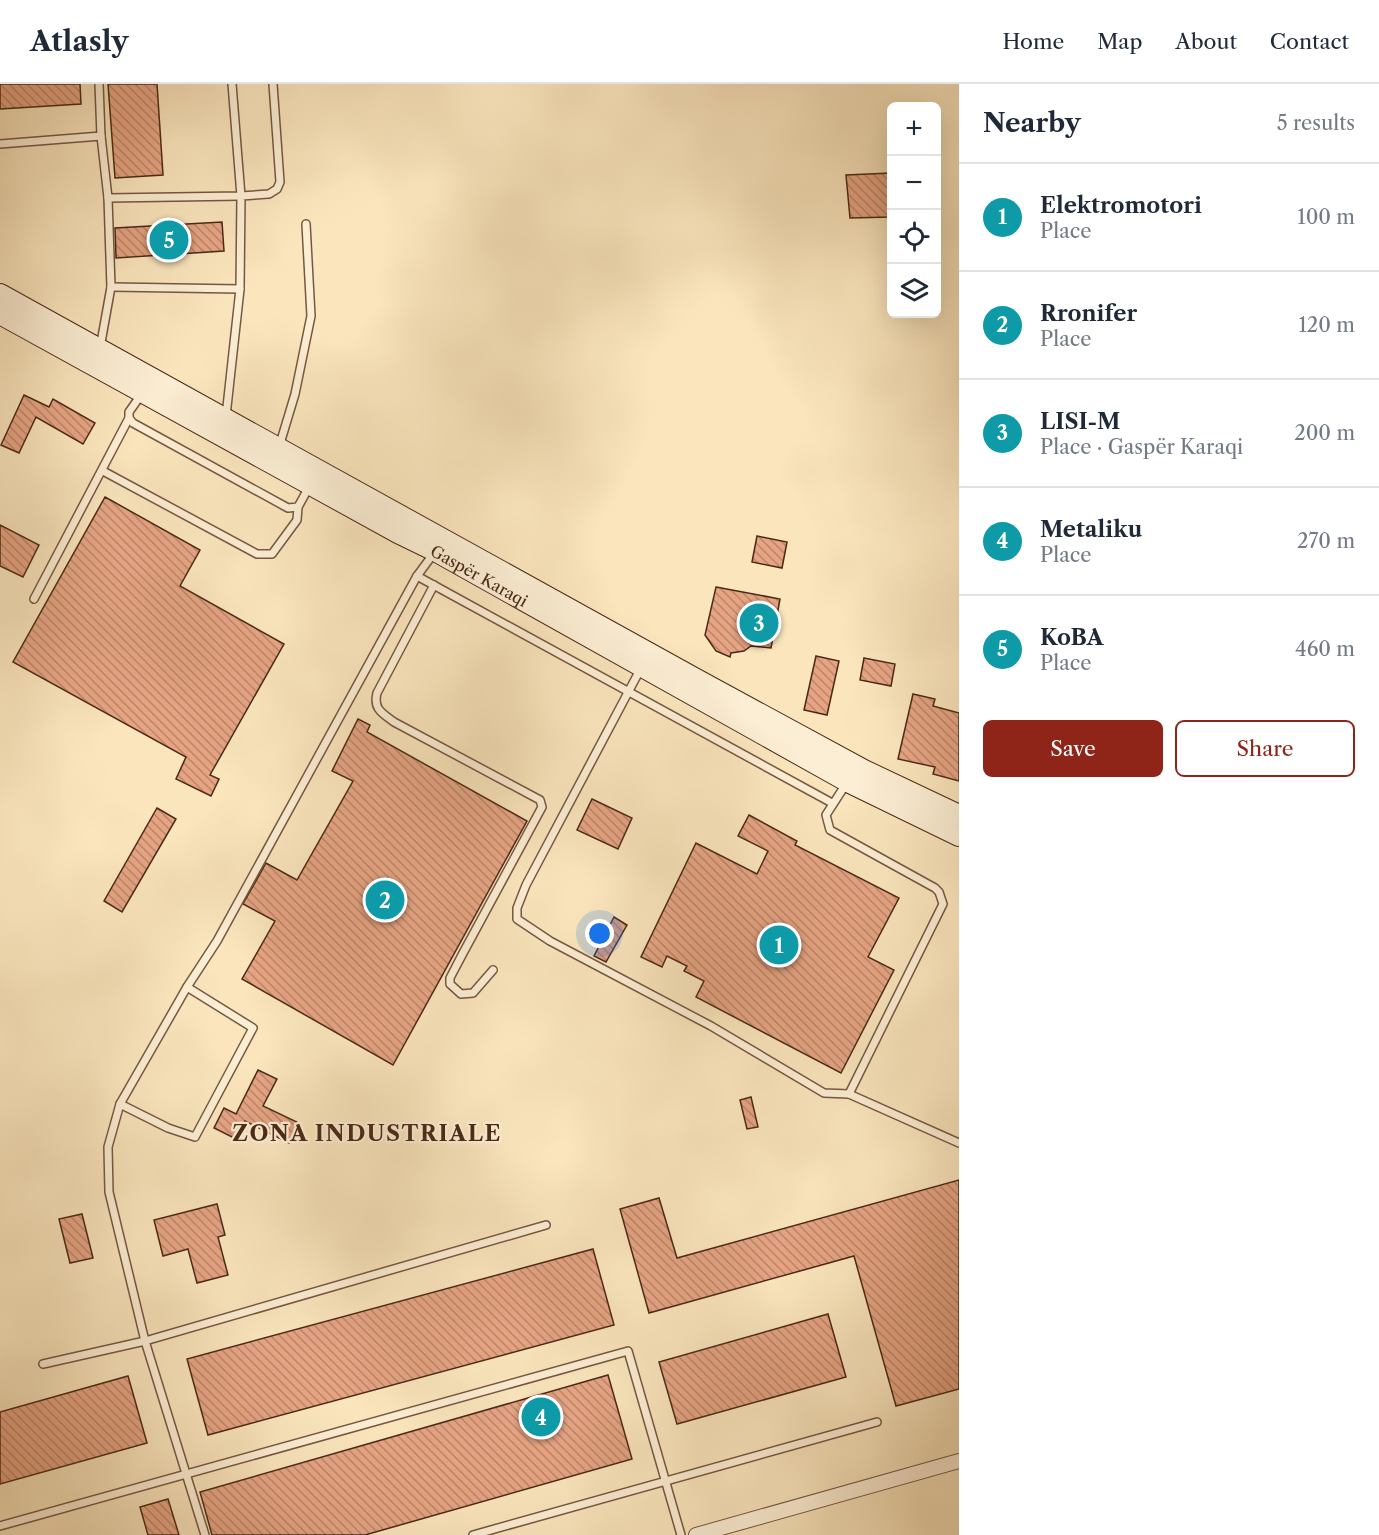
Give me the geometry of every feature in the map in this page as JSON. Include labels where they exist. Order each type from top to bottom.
[{"type":"main road","name":"Gaspër Karaqi","points":[[0,294],[789,729],[959,815]]},
{"type":"main road","name":"Gaspër Karaqi","points":[[0,314],[435,551],[848,782],[959,836]]},
{"type":"street","points":[[696,1535],[959,1461]]},
{"type":"lane","points":[[99,84],[101,136],[108,198],[111,287],[100,348]]},
{"type":"lane","points":[[225,418],[240,289],[242,195],[232,84]]},
{"type":"lane","points":[[108,198],[269,194],[277,189],[280,182],[273,84]]},
{"type":"lane","points":[[0,144],[101,136]]},
{"type":"lane","points":[[279,447],[295,394],[311,316],[306,224]]},
{"type":"lane","points":[[111,287],[240,289]]},
{"type":"lane","points":[[34,599],[79,509],[103,471],[129,418],[129,412],[143,393]]},
{"type":"lane","points":[[129,418],[288,508],[298,507]]},
{"type":"lane","points":[[103,471],[257,554],[272,554],[297,520],[298,507],[310,484]]},
{"type":"lane","points":[[205,1535],[145,1341],[109,1192],[108,1147],[120,1104],[187,987],[217,941],[417,576],[435,551]]},
{"type":"lane","points":[[417,576],[832,803]]},
{"type":"lane","points":[[434,585],[376,693],[375,702],[377,709],[394,722],[540,800],[542,807],[450,978],[450,984],[461,994],[473,993],[493,970]]},
{"type":"lane","points":[[641,668],[526,885],[517,908],[517,919],[550,940],[711,1026],[824,1093],[849,1094],[959,1143]]},
{"type":"lane","points":[[848,782],[832,803],[826,820],[830,830],[935,888],[943,904],[849,1094]]},
{"type":"lane","points":[[120,1104],[168,1128],[195,1137],[253,1028],[187,987]]},
{"type":"lane","points":[[43,1364],[145,1341],[546,1225]]},
{"type":"lane","points":[[0,1526],[119,1494],[186,1472],[628,1351],[681,1535]]},
{"type":"lane","points":[[473,1535],[877,1422]]},
{"type":"building","points":[[0,84],[80,84],[81,104],[0,109]]},
{"type":"building","points":[[108,84],[157,84],[163,175],[115,178]]},
{"type":"building","points":[[887,173],[887,217],[850,218],[846,175]]},
{"type":"building","points":[[222,222],[224,251],[116,258],[115,228]]},
{"type":"building","points":[[24,395],[49,407],[53,399],[95,423],[83,444],[36,417],[19,453],[1,445]]},
{"type":"building","points":[[105,497],[200,550],[180,586],[284,644],[210,775],[219,779],[211,796],[176,779],[186,757],[13,662]]},
{"type":"building","points":[[0,525],[39,545],[23,577],[0,566]]},
{"type":"building","points":[[757,536],[787,542],[782,568],[752,562]]},
{"type":"building","points":[[716,587],[780,599],[771,648],[751,646],[744,651],[731,653],[730,657],[716,651],[705,635]]},
{"type":"building","points":[[816,656],[839,661],[827,715],[804,710]]},
{"type":"building","points":[[864,658],[895,664],[891,686],[860,680]]},
{"type":"building","points":[[913,694],[935,699],[933,706],[959,713],[959,781],[933,774],[935,767],[898,759]]},
{"type":"building","points":[[358,719],[370,725],[367,732],[527,821],[393,1065],[242,979],[275,921],[243,904],[266,863],[297,880],[353,781],[332,771]]},
{"type":"building","points":[[592,799],[632,818],[618,849],[577,830]]},
{"type":"building","points":[[157,808],[176,819],[122,912],[104,901]]},
{"type":"building","points":[[749,815],[797,841],[795,845],[899,898],[868,957],[894,970],[841,1073],[696,997],[704,981],[684,971],[687,966],[667,956],[662,967],[641,957],[696,843],[757,874],[768,851],[738,836]]},
{"type":"building","points":[[614,917],[627,925],[606,962],[594,956]]},
{"type":"building","points":[[258,1070],[277,1079],[263,1106],[299,1123],[289,1143],[245,1121],[236,1139],[214,1128],[224,1108],[236,1114]]},
{"type":"building","points":[[751,1097],[758,1127],[747,1129],[740,1100]]},
{"type":"building","points":[[959,1180],[959,1389],[896,1406],[854,1256],[649,1313],[620,1209],[659,1198],[677,1258]]},
{"type":"building","points":[[217,1204],[225,1235],[218,1237],[228,1275],[197,1283],[188,1249],[163,1256],[154,1220]]},
{"type":"building","points":[[82,1214],[93,1258],[70,1263],[59,1219]]},
{"type":"building","points":[[593,1249],[614,1325],[208,1435],[187,1359]]},
{"type":"building","points":[[828,1314],[846,1377],[677,1424],[659,1362]]},
{"type":"building","points":[[608,1375],[632,1459],[365,1535],[212,1535],[200,1492]]},
{"type":"building","points":[[128,1376],[147,1443],[0,1484],[0,1412]]},
{"type":"building","points":[[168,1499],[179,1535],[148,1535],[140,1507]]},
{"type":"place","name":"KoBA","points":[[169,240]]},
{"type":"place","name":"LISI-M","points":[[759,623]]},
{"type":"place","name":"Rronifer","points":[[385,900]]},
{"type":"place","name":"Elektromotori","points":[[779,945]]},
{"type":"place","name":"Metaliku","points":[[541,1417]]},
{"type":"district","name":"ZONA INDUSTRIALE","points":[[367,1133]]}]
